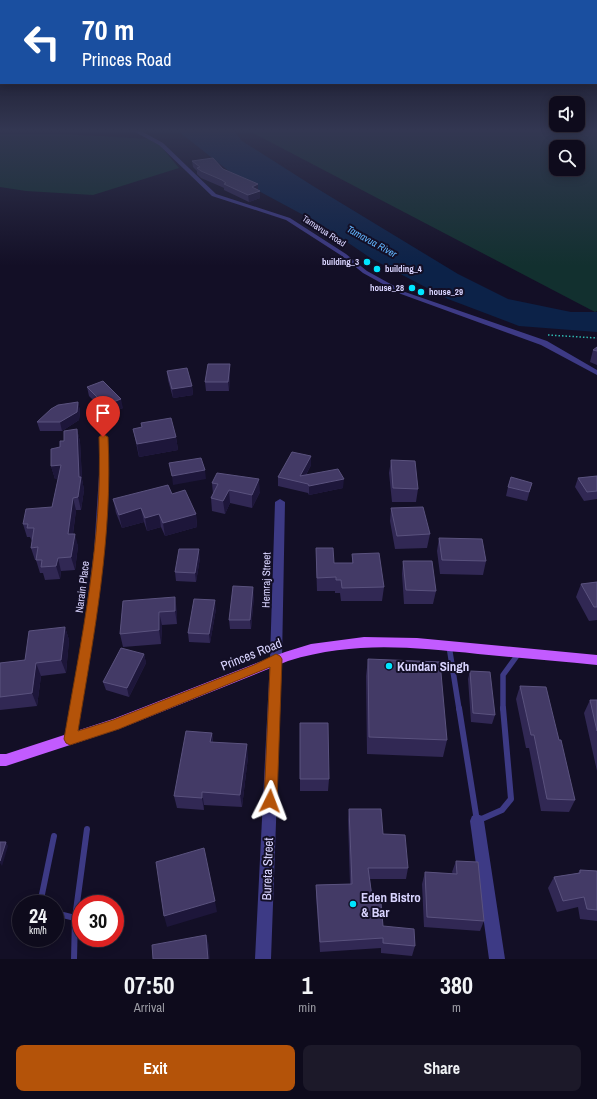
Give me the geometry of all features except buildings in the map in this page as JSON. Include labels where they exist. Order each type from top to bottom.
[{"type":"main road","name":"Princes Road","points":[[0,760],[6,760],[114,725],[258,668],[276,659],[317,646],[351,641],[403,641],[597,660]]},
{"type":"street","name":"Tamavua Road","points":[[194,176],[214,195],[288,219],[344,255],[365,272],[403,293],[544,343],[597,373]]},
{"type":"street","name":"Narain Place","points":[[70,739],[96,586],[105,472],[103,437]]},
{"type":"street","name":"Hemraj Street","points":[[276,659],[280,502]]},
{"type":"street","name":"Bureta Street","points":[[263,959],[276,659]]},
{"type":"street","points":[[477,821],[497,959]]},
{"type":"lane","points":[[449,646],[477,821],[502,810],[511,799],[502,694],[503,675],[519,653]]},
{"type":"lane","points":[[78,895],[87,829]]},
{"type":"lane","points":[[42,895],[54,836]]},
{"type":"lane","points":[[74,947],[74,959]]},
{"type":"path","points":[[545,335],[597,338]]},
{"type":"green space","points":[[0,176],[154,176],[93,195],[26,191],[0,187]]},
{"type":"green space","points":[[335,176],[585,176],[597,176],[597,311],[595,312]]},
{"type":"water","name":"Tamavua River","points":[[235,176],[297,176],[458,274],[508,299],[571,312],[597,312],[597,332],[519,326],[448,299],[372,259],[322,225],[244,183]]},
{"type":"place","name":"building_3","points":[[367,262]]},
{"type":"place","name":"building_4","points":[[377,269]]},
{"type":"place","name":"house_28","points":[[412,288]]},
{"type":"place","name":"house_29","points":[[421,292]]},
{"type":"place","name":"Kundan Singh","points":[[389,666]]},
{"type":"place","name":"Eden Bistro & Bar","points":[[353,904]]},
{"type":"route","points":[[103,437],[105,472],[96,586],[70,739],[114,725],[258,668],[276,659],[270,801]]}]
